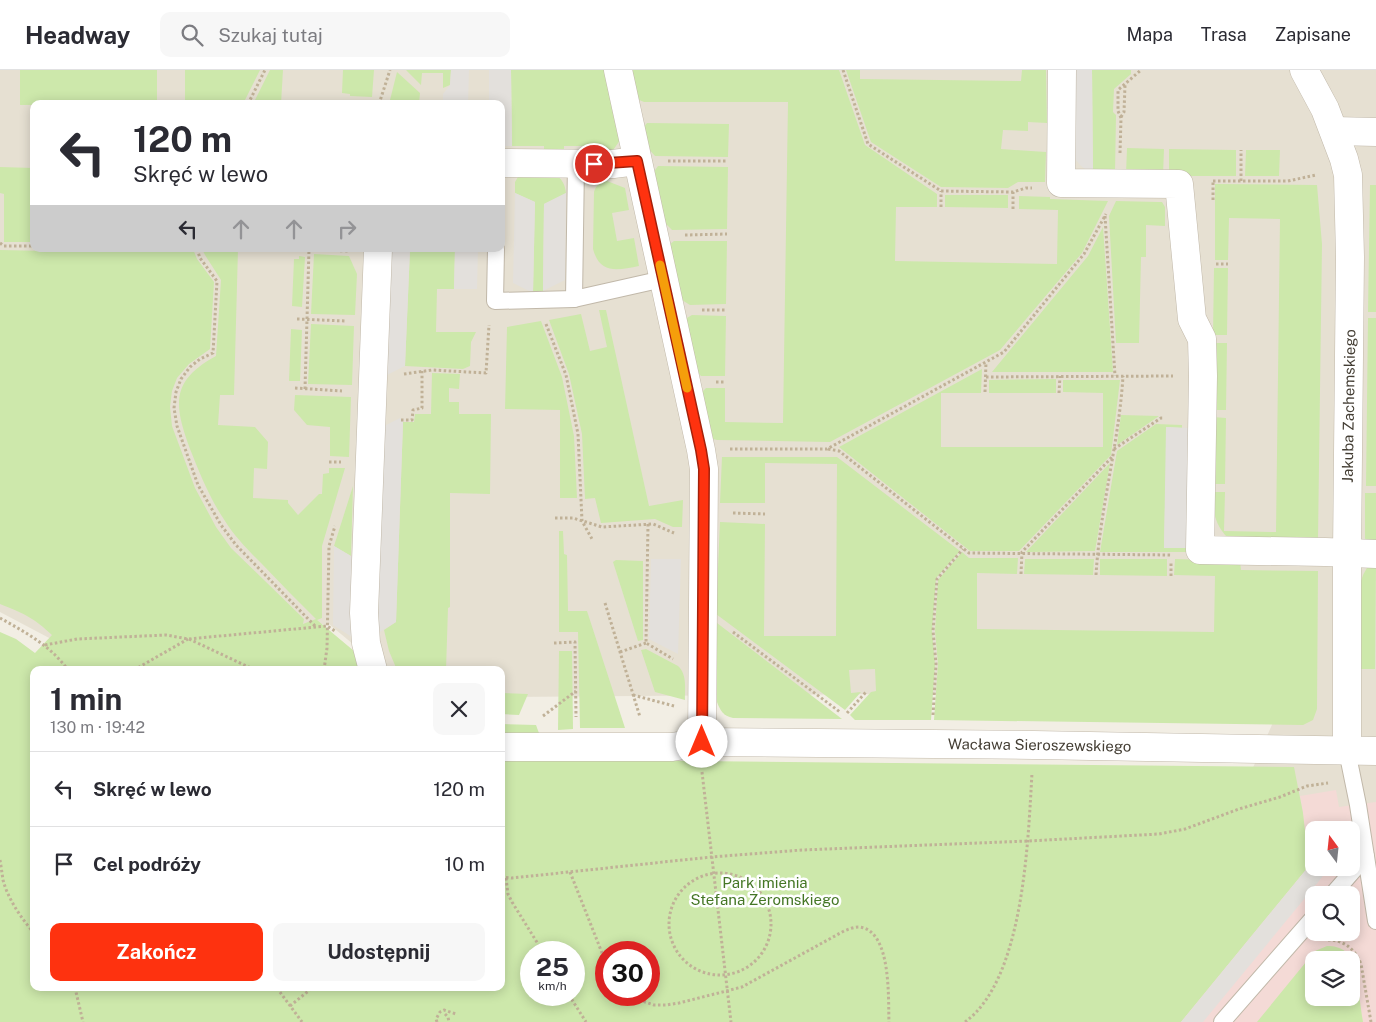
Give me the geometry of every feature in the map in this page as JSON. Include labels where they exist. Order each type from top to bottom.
[{"type":"street","points":[[618,70],[649,161],[663,279],[704,469],[701,755]]},
{"type":"street","points":[[1062,70],[1061,183],[1179,184],[1192,318],[1202,339],[1200,550],[1376,554]]},
{"type":"street","name":"Jakuba Zachemskiego","points":[[1304,70],[1325,109],[1346,167],[1350,228],[1347,553],[1348,751]]},
{"type":"street","points":[[1334,131],[1376,132]]},
{"type":"street","points":[[505,163],[613,164],[649,161]]},
{"type":"street","points":[[366,252],[364,613],[366,643],[372,666]]},
{"type":"street","name":"Wacława Sieroszewskiego","points":[[505,747],[672,747],[701,755],[1034,745],[1376,751]]},
{"type":"lane","points":[[574,299],[576,164]]},
{"type":"lane","points":[[496,252],[495,301],[574,299],[663,279]]},
{"type":"lane","points":[[1348,751],[1358,805],[1371,858],[1376,921]]},
{"type":"lane","points":[[1341,886],[1371,858]]},
{"type":"lane","points":[[1222,1022],[1305,927]]},
{"type":"path","points":[[250,100],[265,70]]},
{"type":"path","points":[[380,100],[390,70]]},
{"type":"path","points":[[843,70],[868,144],[941,191],[1013,192],[1034,188]]},
{"type":"path","points":[[1120,155],[1121,118],[1118,111],[1118,90],[1141,70]]},
{"type":"path","points":[[1121,118],[1126,103],[1125,84]]},
{"type":"path","points":[[1241,150],[1241,181]]},
{"type":"path","points":[[649,161],[728,161]]},
{"type":"path","points":[[1211,181],[1288,181],[1319,174]]},
{"type":"path","points":[[941,191],[941,207]]},
{"type":"path","points":[[1013,192],[1013,209]]},
{"type":"path","points":[[827,449],[1004,352],[1084,254],[1109,206]]},
{"type":"path","points":[[1105,215],[1115,376]]},
{"type":"path","points":[[681,235],[727,234]]},
{"type":"path","points":[[0,243],[4,246],[30,246]]},
{"type":"path","points":[[141,666],[188,639],[316,627],[236,545],[221,525],[198,485],[177,426],[174,408],[180,380],[190,366],[213,353],[217,281],[200,258],[198,252]]},
{"type":"path","points":[[304,389],[309,252]]},
{"type":"path","points":[[1212,264],[1228,264]]},
{"type":"path","points":[[297,319],[352,321]]},
{"type":"path","points":[[432,370],[486,373],[489,322]]},
{"type":"path","points":[[548,329],[566,375],[578,434],[582,521],[592,539]]},
{"type":"path","points":[[985,392],[986,362]]},
{"type":"path","points":[[395,420],[412,420],[413,410],[422,408],[422,371]]},
{"type":"path","points":[[986,376],[1168,376]]},
{"type":"path","points":[[1060,376],[1060,393]]},
{"type":"path","points":[[1096,575],[1097,555],[1113,456],[1123,376]]},
{"type":"path","points":[[295,388],[349,391]]},
{"type":"path","points":[[1114,449],[1161,418],[1164,418]]},
{"type":"path","points":[[726,449],[827,449],[839,451],[969,553],[1178,555]]},
{"type":"path","points":[[1021,574],[1022,552],[1113,456]]},
{"type":"path","points":[[745,513],[765,514]]},
{"type":"path","points":[[555,518],[573,518],[602,527],[653,524],[672,533],[680,533]]},
{"type":"path","points":[[325,666],[327,648],[330,546],[337,520]]},
{"type":"path","points":[[646,643],[648,524]]},
{"type":"path","points":[[933,717],[937,579],[963,549]]},
{"type":"path","points":[[1171,555],[1171,576]]},
{"type":"path","points":[[605,603],[650,747]]},
{"type":"path","points":[[0,618],[45,645],[64,666]]},
{"type":"path","points":[[729,628],[845,716],[866,692]]},
{"type":"path","points":[[45,645],[77,639],[166,635],[188,639],[246,666]]},
{"type":"path","points":[[554,643],[575,642],[577,726]]},
{"type":"path","points":[[620,652],[646,643],[678,662]]},
{"type":"path","points":[[539,720],[576,691]]},
{"type":"path","points":[[633,695],[680,708]]},
{"type":"path","points":[[965,1022],[988,996],[1008,951],[1016,925],[1028,841],[1034,745]]},
{"type":"path","points":[[701,755],[731,1022]]},
{"type":"path","points":[[505,878],[711,857],[802,850],[1145,836],[1172,832],[1308,786],[1333,782]]},
{"type":"path","points":[[0,860],[4,881],[14,905],[30,929]]},
{"type":"path","points":[[570,872],[598,941]]},
{"type":"path","points":[[713,874],[738,876],[748,882],[758,890],[765,900],[771,918],[770,937],[766,948],[758,959],[749,967],[725,975],[713,975],[702,972],[682,958],[675,948],[669,925],[670,913],[682,891],[701,877],[713,874]]},
{"type":"path","points":[[505,882],[512,902],[536,941]]},
{"type":"path","points":[[660,1006],[679,1004],[742,987],[844,930],[859,927],[865,928],[876,937],[883,950],[886,967],[889,1022]]},
{"type":"path","points":[[1320,942],[1338,941],[1346,944],[1357,955],[1361,964],[1371,1022]]},
{"type":"path","points":[[76,991],[83,1022]]},
{"type":"path","points":[[279,991],[302,1022]]},
{"type":"path","points":[[290,1006],[308,991]]},
{"type":"path","points":[[576,1006],[586,1022]]},
{"type":"path","points":[[437,1022],[436,1019],[440,1012],[444,1010],[456,1014]]},
{"type":"path","points":[[445,1014],[449,1022]]},
{"type":"shaded area","points":[[0,70],[1376,70],[1376,1022],[1140,1022],[1287,691],[505,697],[505,666],[379,666],[329,624],[53,640],[0,612]]},
{"type":"shaded area","points":[[451,70],[469,70],[468,100],[443,100],[443,94],[450,85]]},
{"type":"shaded area","points":[[489,70],[511,70],[512,146],[505,146],[505,100],[489,100]]},
{"type":"shaded area","points":[[1070,70],[1092,70],[1093,173],[1080,165],[1072,155]]},
{"type":"shaded area","points":[[515,193],[535,202],[533,293],[513,283]]},
{"type":"shaded area","points":[[566,193],[565,280],[543,291],[544,204]]},
{"type":"shaded area","points":[[387,252],[410,252],[405,366],[381,378]]},
{"type":"shaded area","points":[[455,252],[478,252],[477,289],[454,289]]},
{"type":"shaded area","points":[[400,418],[403,422],[396,622],[375,635],[380,428]]},
{"type":"shaded area","points":[[1166,427],[1189,428],[1189,548],[1164,548]]},
{"type":"shaded area","points":[[334,546],[356,559],[355,639],[333,625]]},
{"type":"shaded area","points":[[651,559],[681,559],[678,654],[649,639]]},
{"type":"shaded area","points":[[1336,790],[1339,807],[1376,802],[1376,1022],[1123,1022],[1303,813],[1300,796]]},
{"type":"shaded area","points":[[1305,871],[1305,876],[1323,876],[1315,886],[1305,886],[1305,898],[1203,1022],[1181,1022]]},
{"type":"green space","points":[[20,70],[157,70],[157,100],[30,100],[30,105],[20,105]]},
{"type":"green space","points":[[185,70],[260,70],[245,100],[185,100]]},
{"type":"green space","points":[[270,70],[283,70],[281,100],[255,100]]},
{"type":"green space","points":[[343,70],[374,70],[372,97],[350,96],[350,94],[342,93]]},
{"type":"green space","points":[[406,70],[451,70],[450,85],[443,88],[443,73],[422,73],[421,85]]},
{"type":"green space","points":[[511,70],[608,70],[623,136],[611,153],[592,153],[592,146],[564,146],[564,153],[544,153],[544,146],[512,146]]},
{"type":"green space","points":[[630,70],[839,70],[865,145],[937,194],[937,207],[896,207],[895,261],[1057,264],[1058,210],[1019,209],[1019,196],[1108,201],[1082,253],[1000,350],[830,442],[713,439],[702,392],[706,388],[725,388],[725,422],[783,423],[788,102],[644,102],[637,99]]},
{"type":"green space","points":[[846,70],[860,70],[860,79],[1021,81],[1022,70],[1046,70],[1047,123],[1028,122],[1028,131],[1003,130],[1001,149],[1046,152],[1045,182],[1018,182],[1008,188],[941,187],[871,142]]},
{"type":"green space","points":[[1092,70],[1131,70],[1131,74],[1114,89],[1113,112],[1116,115],[1115,173],[1093,173]]},
{"type":"green space","points":[[397,72],[420,93],[419,100],[390,100]]},
{"type":"green space","points":[[647,123],[729,124],[728,157],[655,156],[648,148],[643,128]]},
{"type":"green space","points":[[1127,148],[1164,149],[1163,176],[1126,174]]},
{"type":"green space","points":[[1169,149],[1236,150],[1236,176],[1169,176]]},
{"type":"green space","points":[[1246,150],[1280,150],[1279,176],[1245,176]]},
{"type":"green space","points":[[658,166],[728,167],[727,229],[672,230],[666,224],[653,173]]},
{"type":"green space","points":[[0,167],[30,168],[30,242],[4,242],[4,194],[0,193]]},
{"type":"green space","points":[[554,173],[563,182],[566,193],[544,204],[543,291],[533,293],[535,202],[515,193],[515,182],[518,177]]},
{"type":"green space","points":[[607,181],[625,188],[629,210],[612,213],[617,241],[634,238],[639,266],[611,269],[600,263],[596,257],[593,249],[594,192],[599,184]]},
{"type":"green space","points":[[1215,184],[1317,185],[1322,244],[1318,539],[1228,538],[1223,533],[1215,516],[1212,492],[1225,492],[1224,531],[1276,532],[1280,219],[1229,218],[1228,260],[1215,260]]},
{"type":"green space","points":[[1370,185],[1376,185],[1376,312],[1368,312]]},
{"type":"green space","points":[[945,195],[1008,195],[1008,208],[945,207]]},
{"type":"green space","points":[[1116,201],[1162,202],[1165,207],[1165,226],[1146,225],[1146,257],[1141,257],[1139,343],[1116,343],[1109,216]]},
{"type":"green space","points":[[1103,227],[1113,372],[992,372],[1088,256]]},
{"type":"green space","points":[[674,241],[727,241],[726,304],[690,305],[682,300],[669,245]]},
{"type":"green space","name":"Park imienia Stefana Żeromskiego","points":[[0,250],[30,252],[194,252],[197,259],[214,282],[210,349],[189,364],[177,378],[172,391],[170,407],[172,426],[195,488],[216,527],[231,548],[304,619],[303,624],[316,619],[242,544],[229,527],[210,495],[198,468],[181,419],[179,407],[183,385],[201,365],[216,356],[221,280],[204,252],[238,252],[234,395],[220,395],[218,425],[255,427],[268,442],[267,469],[254,468],[253,498],[288,500],[288,503],[298,515],[319,494],[322,494],[323,474],[329,473],[329,468],[345,468],[322,546],[322,618],[317,620],[354,651],[358,666],[30,666],[30,991],[505,991],[505,759],[1294,767],[1305,831],[1305,871],[1181,1022],[0,1022],[0,632],[16,639],[35,653],[52,635],[28,616],[0,604]]},
{"type":"green space","points":[[410,252],[455,252],[454,289],[437,289],[436,332],[476,332],[471,342],[470,366],[463,369],[405,366]]},
{"type":"green space","points":[[314,254],[349,256],[357,274],[355,315],[311,314]]},
{"type":"green space","points":[[299,256],[305,257],[302,307],[292,306],[294,259],[299,259]]},
{"type":"green space","points":[[1214,268],[1228,268],[1227,335],[1213,335]]},
{"type":"green space","points":[[599,310],[606,310],[649,506],[683,500],[682,527],[673,527],[655,519],[601,523],[595,498],[585,499],[582,434],[569,374],[549,320],[581,314],[590,351],[607,347]]},
{"type":"green space","points":[[692,315],[726,316],[725,376],[701,376],[697,372],[685,319]]},
{"type":"green space","points":[[1368,318],[1376,318],[1376,486],[1366,486]]},
{"type":"green space","points":[[541,321],[562,377],[574,436],[577,498],[560,498],[560,410],[505,409],[507,327]]},
{"type":"green space","points":[[311,324],[354,326],[352,385],[308,384]]},
{"type":"green space","points":[[291,329],[302,330],[300,381],[289,381]]},
{"type":"green space","points":[[1214,343],[1227,343],[1226,410],[1213,410]]},
{"type":"green space","points":[[982,369],[981,393],[941,393],[941,447],[1103,447],[1103,393],[1063,392],[1063,380],[1120,380],[1111,455],[1019,551],[970,551],[839,447]]},
{"type":"green space","points":[[432,373],[460,374],[459,389],[449,388],[449,402],[459,402],[459,414],[491,414],[490,494],[450,493],[450,607],[448,608],[446,666],[395,666],[389,651],[384,630],[396,622],[403,422],[414,422],[415,414],[431,414]]},
{"type":"green space","points":[[1056,379],[1056,393],[989,393],[989,380]]},
{"type":"green space","points":[[295,395],[351,397],[349,457],[330,456],[330,427],[307,425],[294,410]]},
{"type":"green space","points":[[1121,415],[1159,416],[1117,445]]},
{"type":"green space","points":[[1213,417],[1226,418],[1225,484],[1212,484]]},
{"type":"green space","points":[[1156,424],[1182,425],[1182,428],[1167,427],[1164,548],[1189,548],[1189,552],[1100,552],[1117,451]]},
{"type":"green space","points":[[722,457],[837,457],[960,551],[936,578],[932,631],[935,665],[931,720],[855,720],[850,715],[871,692],[876,691],[875,669],[849,670],[851,693],[861,692],[845,710],[716,614],[720,522],[765,524],[764,636],[836,636],[837,464],[765,463],[765,503],[720,503]]},
{"type":"green space","points":[[1110,463],[1095,551],[1026,552]]},
{"type":"green space","points":[[353,486],[351,556],[334,546]]},
{"type":"green space","points":[[1365,493],[1376,493],[1376,545],[1366,542],[1365,538]]},
{"type":"green space","points":[[559,531],[563,531],[564,554],[567,555],[568,611],[587,611],[625,728],[580,728],[578,632],[559,632]]},
{"type":"green space","points":[[962,552],[969,558],[1018,558],[1017,574],[977,573],[977,629],[1214,632],[1215,576],[1174,575],[1175,559],[1240,561],[1241,570],[1318,571],[1317,709],[1313,720],[1303,725],[934,720],[938,664],[935,631],[938,580]]},
{"type":"green space","points":[[1025,559],[1094,559],[1093,575],[1024,574]]},
{"type":"green space","points":[[1100,559],[1167,559],[1167,576],[1100,575]]},
{"type":"green space","points":[[616,560],[643,561],[643,640],[638,641],[613,562]]},
{"type":"green space","points":[[1376,564],[1375,669],[1361,669],[1361,581],[1368,566]]},
{"type":"green space","points":[[717,623],[842,719],[733,718],[724,714],[717,702]]},
{"type":"green space","points":[[646,649],[681,669],[685,681],[685,700],[655,692],[641,650]]},
{"type":"green space","points":[[559,651],[572,651],[573,729],[558,730]]},
{"type":"green space","points":[[505,693],[528,694],[519,715],[505,714]]},
{"type":"green space","points":[[505,724],[536,725],[540,736],[505,735]]},
{"type":"green space","points":[[1327,946],[1344,951],[1315,951]]},
{"type":"green space","points":[[1305,963],[1305,1006],[1360,1006],[1360,1000],[1363,1022],[1257,1022]]},
{"type":"slow traffic","points":[[660,265],[687,388]]},
{"type":"route","points":[[594,164],[637,161],[701,450],[704,469],[702,742]]}]
